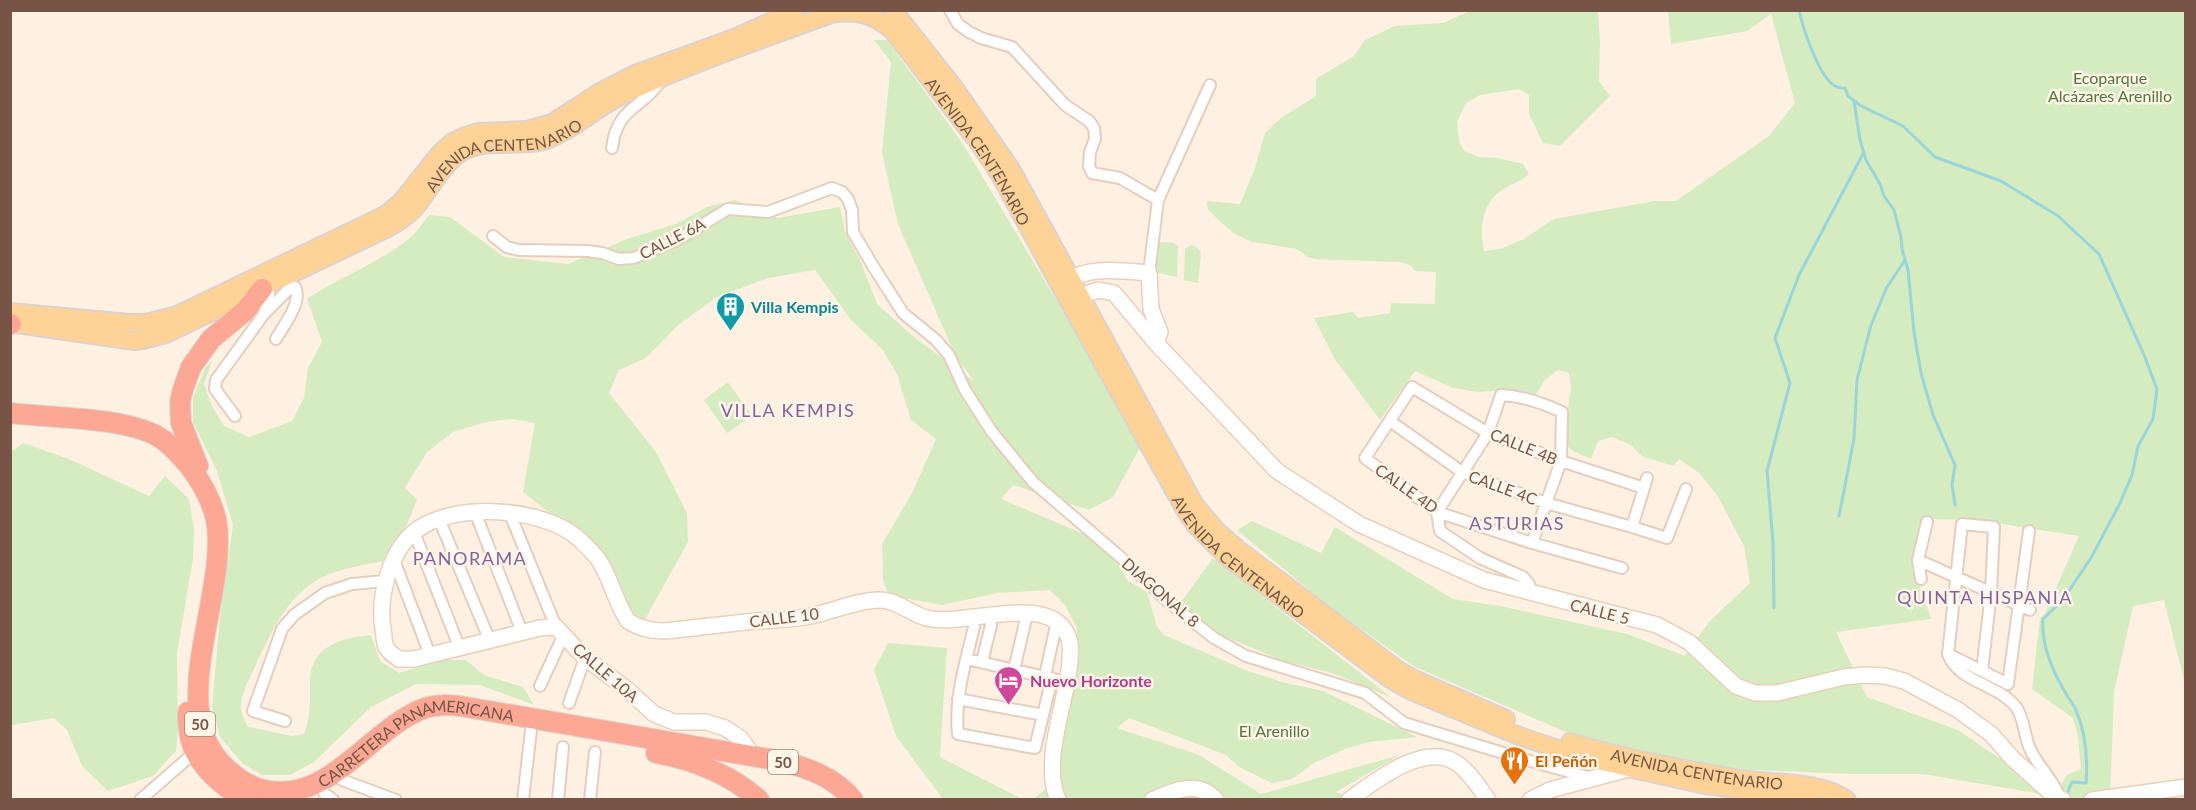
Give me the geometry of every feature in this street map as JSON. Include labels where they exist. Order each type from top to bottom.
[{"type":"highway","points":[[208,494],[183,432],[180,413],[183,389],[191,367],[211,339],[245,311],[267,286]]},
{"type":"highway","name":"CARRETERA PANAMERICANA","points":[[13,415],[127,426],[158,436],[182,457],[208,494],[216,520],[218,547],[199,682],[200,725],[218,761],[237,778],[251,786],[284,792],[312,785],[329,776],[406,718],[441,704],[802,766],[818,772],[848,793],[853,800]]},
{"type":"highway","name":"CARRETERA PANAMERICANA","points":[[13,415],[141,438],[162,448],[190,477],[203,510],[208,533],[208,554],[188,698],[189,736],[195,752],[215,776],[243,799]]},
{"type":"highway","name":"CARRETERA PANAMERICANA","points":[[322,797],[404,733],[427,721],[440,717],[456,717],[667,755],[693,762],[724,775],[759,800]]},
{"type":"main road","name":"AVENIDA CENTENARIO","points":[[10,312],[130,323],[146,323],[177,315],[385,215],[401,202],[440,153],[452,142],[478,132],[527,130],[552,123],[600,92],[634,74],[734,38],[796,10]]},
{"type":"main road","name":"AVENIDA CENTENARIO","points":[[893,10],[990,137],[1011,169],[1030,217]]},
{"type":"main road","name":"AVENIDA CENTENARIO","points":[[10,324],[118,339],[143,340],[166,334],[376,235],[412,210],[456,156],[465,151],[483,145],[525,144],[546,140],[568,130],[617,98],[662,78],[831,14],[848,12],[869,15],[892,30],[974,137],[1030,217],[1185,510],[1195,525],[1218,550],[1402,686],[1519,736],[1560,751],[1627,769],[1709,786],[1811,800]]},
{"type":"main road","name":"AVENIDA CENTENARIO","points":[[1075,300],[1195,505],[1217,531],[1406,675],[1527,727],[1581,745],[1652,763],[1738,779],[1828,790],[1847,800]]},
{"type":"street","points":[[950,10],[958,24],[969,32],[1012,47],[1065,105],[1089,121],[1094,128],[1095,139],[1090,152],[1089,166],[1092,173],[1120,178],[1158,200]]},
{"type":"street","points":[[612,148],[615,130],[621,117],[653,91],[662,78]]},
{"type":"street","points":[[1156,344],[1160,332],[1151,309],[1149,273],[1158,200],[1210,85]]},
{"type":"street","name":"CALLE 6A","points":[[493,236],[507,247],[519,250],[588,251],[619,259],[634,258],[677,240],[728,209],[768,212],[832,188],[842,192],[848,199],[852,210],[853,232]]},
{"type":"street","name":"DIAGONAL 8","points":[[853,232],[903,313],[936,340],[949,355],[965,390],[992,432],[1033,482],[1125,561],[1166,600],[1214,638],[1246,656],[1365,693],[1404,723],[1595,779]]},
{"type":"street","points":[[1065,281],[1096,270],[1149,273]]},
{"type":"street","points":[[264,314],[267,286]]},
{"type":"street","points":[[235,416],[215,389],[216,380],[264,314],[290,288],[295,287],[298,292],[297,300],[276,339]]},
{"type":"street","name":"CALLE 5","points":[[1075,300],[1098,290],[1114,293],[1156,344],[1277,471],[1359,524],[1467,574],[1530,594],[1657,625],[1689,642],[1736,686],[1755,693],[1777,693],[1844,677],[1865,675],[1884,676],[1904,681],[1958,710],[1991,734],[2013,759],[2052,795],[2061,799]]},
{"type":"street","name":"CALLE 4B","points":[[1390,421],[1412,387],[1488,433],[1561,461],[1645,483],[1630,526]]},
{"type":"street","points":[[1530,594],[1529,584],[1523,577],[1480,558],[1440,531],[1437,512],[1488,433],[1502,395],[1548,405],[1562,412],[1561,461],[1532,543]]},
{"type":"street","name":"CALLE 4D","points":[[1390,421],[1365,458],[1437,512],[1532,543],[1622,568]]},
{"type":"street","name":"CALLE 4C","points":[[1390,421],[1462,472],[1546,503],[1667,538],[1686,489]]},
{"type":"street","points":[[475,512],[522,632]]},
{"type":"street","name":"CALLE 10","points":[[430,656],[399,659],[385,645],[381,616],[385,581],[394,561],[414,532],[439,519],[475,512],[546,519],[578,537],[599,560],[628,621],[636,627],[647,630],[665,631],[802,618],[867,601],[882,600],[926,618],[945,620],[1005,614],[1045,614],[1059,622],[1070,642],[1055,679],[1054,789],[1058,800]]},
{"type":"street","points":[[510,514],[560,631],[540,686]]},
{"type":"street","points":[[439,519],[490,642]]},
{"type":"street","points":[[1921,579],[1918,560],[1927,522]]},
{"type":"street","points":[[1982,671],[1991,593],[1994,527],[1962,524],[1948,654],[1952,665],[1960,672],[1995,690],[2016,708],[2031,752],[2055,785],[2061,799]]},
{"type":"street","points":[[1948,654],[2008,684],[2025,608],[2029,531]]},
{"type":"street","points":[[414,532],[460,649]]},
{"type":"street","points":[[1918,560],[2025,608]]},
{"type":"street","points":[[394,561],[430,656],[540,628],[560,631]]},
{"type":"street","points":[[285,721],[253,711],[282,629],[294,615],[325,593],[352,584],[385,581]]},
{"type":"street","points":[[1014,670],[1027,614]]},
{"type":"street","points":[[982,662],[991,625]]},
{"type":"street","points":[[974,627],[958,699],[956,718],[958,734],[1035,748],[1055,679],[1055,630]]},
{"type":"street","name":"CALLE 10A","points":[[560,631],[585,658],[628,690],[654,714],[674,722],[706,722],[725,728],[740,738],[753,756]]},
{"type":"street","points":[[569,703],[585,658]]},
{"type":"street","points":[[967,659],[1055,679]]},
{"type":"street","points":[[958,699],[1043,715]]},
{"type":"street","points":[[523,800],[531,730]]},
{"type":"street","points":[[558,800],[564,747]]},
{"type":"street","points":[[140,800],[195,752]]},
{"type":"street","points":[[590,800],[595,752]]},
{"type":"street","points":[[1349,800],[1396,768],[1424,757],[1442,757],[1458,764],[1488,800]]},
{"type":"street","points":[[1530,800],[1550,790],[1652,763]]},
{"type":"street","points":[[342,780],[396,800]]},
{"type":"street","points":[[2092,800],[2186,787]]},
{"type":"street","points":[[1152,800],[1172,790],[1186,788],[1200,790],[1216,800]]},
{"type":"green space","name":"Ecoparque Alcázares Arenillo","points":[[1470,11],[1598,11],[1599,81],[1610,96],[1560,146],[1543,143],[1529,114],[1529,95],[1519,89],[1480,95],[1466,103],[1457,121],[1459,142],[1464,151],[1479,157],[1498,158],[1523,164],[1529,174],[1497,193],[1491,200],[1482,224],[1484,251],[1500,249],[1524,239],[1554,219],[1655,201],[1676,201],[1769,136],[1795,103],[1771,14],[1747,31],[1671,44],[1668,11],[2185,11],[2185,684],[2164,600],[2133,606],[2114,692],[2110,799],[2054,800],[2054,796],[1923,774],[1852,774],[1709,768],[1589,742],[1415,667],[1327,605],[1237,530],[1252,521],[1321,553],[1335,527],[1453,599],[1500,606],[1627,634],[1685,656],[1709,622],[1750,583],[1744,546],[1717,495],[1699,473],[1679,459],[1673,466],[1642,456],[1631,445],[1612,437],[1598,441],[1591,459],[1573,451],[1563,442],[1571,388],[1569,373],[1558,370],[1545,380],[1535,396],[1507,390],[1478,392],[1453,388],[1415,371],[1380,420],[1334,358],[1314,318],[1353,312],[1358,318],[1390,313],[1391,303],[1435,304],[1436,272],[1415,271],[1410,265],[1401,262],[1315,259],[1297,249],[1252,242],[1233,233],[1208,210],[1207,201],[1240,204],[1254,171],[1265,133],[1281,118],[1316,96],[1316,79],[1354,56],[1365,40],[1395,26],[1443,23]],"holes":[[[1922,519],[1977,520],[2079,536],[2045,613],[2040,618],[2032,689],[2073,718],[2078,737],[2081,769],[2067,775],[2055,796],[1958,730],[1867,697],[1836,632],[1931,619],[1919,585],[1915,551]]]},
{"type":"green space","name":"El Arenillo","points":[[874,40],[887,40],[963,144],[1142,444],[1113,497],[1089,510],[1013,485],[1001,499],[1091,537],[1119,564],[1127,580],[1147,592],[1157,627],[1164,635],[1248,671],[1286,683],[1323,691],[1417,737],[1369,742],[1345,749],[1314,763],[1292,779],[1272,783],[1239,767],[1226,755],[1129,718],[1117,728],[1199,755],[1261,794],[1400,755],[1336,792],[1355,799],[1034,799],[1059,777],[1061,739],[1077,658],[1077,628],[1065,605],[1050,590],[997,593],[942,605],[888,595],[883,579],[882,544],[912,493],[936,439],[911,420],[897,374],[882,349],[851,320],[815,270],[768,278],[717,297],[678,325],[646,358],[619,370],[609,393],[656,452],[687,513],[688,542],[643,623],[625,612],[579,536],[523,492],[535,423],[512,419],[486,422],[453,432],[426,453],[405,488],[417,499],[389,560],[323,577],[303,590],[285,611],[271,634],[245,688],[241,702],[242,714],[249,727],[291,736],[304,734],[309,715],[311,671],[320,653],[337,642],[371,635],[380,661],[399,673],[443,660],[466,660],[484,675],[523,687],[534,705],[480,685],[416,684],[371,707],[314,762],[290,775],[262,775],[242,763],[220,737],[212,707],[220,617],[233,525],[217,471],[193,422],[193,398],[205,368],[212,361],[204,384],[211,404],[224,426],[249,437],[292,421],[304,398],[308,368],[322,342],[307,299],[399,246],[414,235],[429,215],[450,217],[504,257],[568,264],[627,239],[676,224],[707,207],[735,200],[778,218],[840,207],[845,232],[860,260],[877,304],[915,338],[974,381],[955,355],[898,224],[882,153],[891,62]]},
{"type":"green space","points":[[1157,242],[1174,243],[1178,246],[1177,277],[1154,272]]},
{"type":"green space","points":[[1191,245],[1199,249],[1201,254],[1198,283],[1184,280],[1185,249]]},
{"type":"green space","points":[[728,382],[752,416],[727,433],[704,400]]},
{"type":"green space","points":[[23,443],[69,459],[149,496],[165,476],[189,499],[194,529],[193,559],[177,653],[176,751],[153,776],[108,791],[82,766],[67,730],[54,718],[11,725],[10,453]]},
{"type":"green space","points":[[1213,558],[1392,698],[1335,674],[1281,660],[1222,635],[1179,605]]},
{"type":"green space","points":[[888,643],[947,648],[940,757],[1022,799],[943,799],[896,736],[874,670]]},
{"type":"waterway","points":[[1799,10],[1818,63],[1823,73],[1835,86],[1845,88],[1848,96],[1861,106],[1903,126],[1935,157],[2001,181],[2058,216],[2099,254],[2157,389],[2153,419],[2138,446],[2132,475],[2119,505],[2091,558],[2062,601],[2043,619],[2048,656],[2076,710],[2086,746],[2086,783],[2072,782],[2066,796]]},
{"type":"waterway","points":[[1854,101],[1860,140],[1866,160],[1884,196],[1894,210],[1901,237],[1908,270],[1914,332],[1921,373],[1933,415],[1955,465],[1952,485],[1955,505]]},
{"type":"waterway","points":[[1774,608],[1773,542],[1767,471],[1790,383],[1775,338],[1799,275],[1864,152]]},
{"type":"waterway","points":[[1839,516],[1854,439],[1857,380],[1871,325],[1887,287],[1905,260]]},
{"type":"place","name":"Villa Kempis","points":[[730,332]]},
{"type":"place","name":"Nuevo Horizonte","points":[[1009,706]]},
{"type":"place","name":"El Peñón","points":[[1514,786]]},
{"type":"district","name":"VILLA KEMPIS","points":[[788,410]]},
{"type":"district","name":"ASTURIAS","points":[[1517,523]]},
{"type":"district","name":"PANORAMA","points":[[470,558]]},
{"type":"district","name":"QUINTA HISPANIA","points":[[1985,597]]}]
